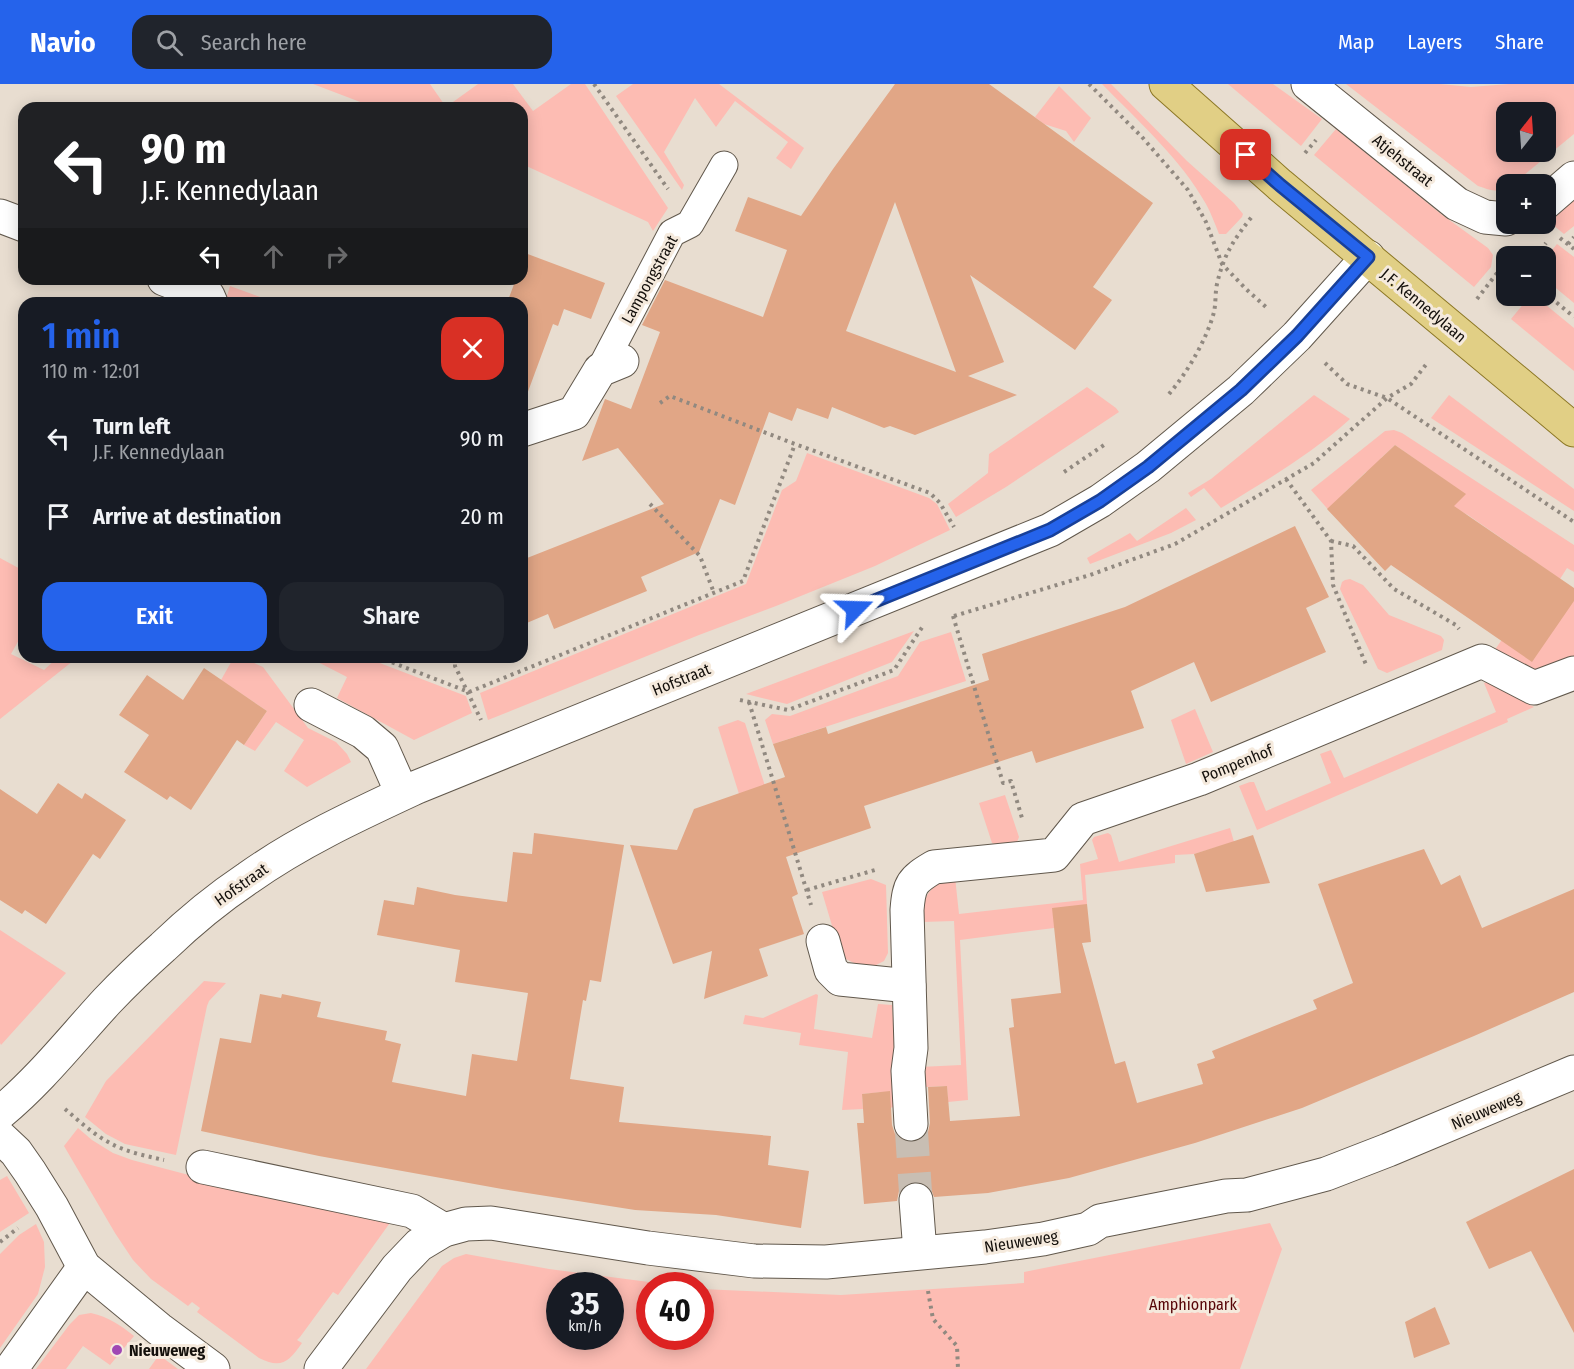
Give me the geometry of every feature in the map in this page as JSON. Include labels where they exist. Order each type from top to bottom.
[{"type":"main road","name":"J.F. Kennedylaan","points":[[1166,84],[1280,185],[1574,430]]},
{"type":"street","name":"Atjehstraat","points":[[1308,84],[1457,204],[1485,217],[1496,218]]},
{"type":"street","points":[[1556,193],[1574,178]]},
{"type":"street","points":[[0,216],[18,223]]},
{"type":"street","name":"Hofstraat","points":[[0,1113],[18,1098],[109,999],[163,946],[206,909],[249,877],[339,824],[402,793],[1050,530],[1100,501],[1148,467],[1241,390],[1297,336],[1368,257]]},
{"type":"street","points":[[180,285],[208,297]]},
{"type":"street","name":"Lampongstraat","points":[[528,428],[574,413],[611,365]]},
{"type":"street","points":[[1482,661],[1534,688],[1574,673]]},
{"type":"street","name":"Pompenhof","points":[[909,891],[920,876],[934,867],[1054,855],[1083,819],[1198,779],[1482,661]]},
{"type":"street","points":[[311,705],[363,732],[382,748],[402,793]]},
{"type":"street","points":[[909,891],[907,910],[911,1048],[908,1071],[911,1124]]},
{"type":"street","points":[[823,941],[831,970],[840,979],[909,986]]},
{"type":"street","name":"Nieuweweg","points":[[321,1369],[397,1268],[419,1245],[444,1230],[466,1224],[491,1223],[754,1262],[826,1262],[985,1247],[1042,1239],[1088,1229],[1100,1221],[1226,1196],[1247,1195],[1326,1174],[1574,1072]]},
{"type":"street","points":[[0,1137],[16,1152],[30,1172],[84,1267],[150,1322],[213,1369]]},
{"type":"street","points":[[203,1167],[412,1211],[444,1230]]},
{"type":"street","points":[[916,1200],[920,1252]]},
{"type":"street","points":[[11,1369],[84,1267]]},
{"type":"lane","name":"Lampongstraat","points":[[611,365],[672,232],[690,224],[724,165]]},
{"type":"path","points":[[594,84],[691,221]]},
{"type":"path","points":[[1167,396],[1179,382],[1198,350],[1214,312],[1222,264],[1236,236],[1340,109]]},
{"type":"path","points":[[1568,244],[1574,237]]},
{"type":"path","points":[[1556,303],[1574,317]]},
{"type":"path","points":[[660,403],[670,396],[930,493],[940,503],[958,534]]},
{"type":"path","points":[[1062,473],[1109,442]]},
{"type":"path","points":[[394,663],[469,692],[743,581],[795,444]]},
{"type":"path","points":[[1286,479],[1331,542],[1333,585],[1382,703]]},
{"type":"path","points":[[650,504],[700,556],[714,593]]},
{"type":"path","points":[[1331,542],[1353,546],[1394,589],[1456,625],[1482,661]]},
{"type":"path","points":[[953,616],[1003,783],[1011,781],[1034,857]]},
{"type":"path","points":[[738,699],[788,710],[894,670],[924,624]]},
{"type":"path","points":[[455,663],[484,727]]},
{"type":"path","points":[[749,702],[823,941]]},
{"type":"path","points":[[807,890],[874,870],[909,891]]},
{"type":"path","points":[[65,1109],[111,1144],[186,1166],[203,1167]]},
{"type":"path","points":[[920,1252],[933,1318],[957,1346],[958,1369]]},
{"type":"green space","points":[[313,84],[430,84],[443,102],[360,102]]},
{"type":"green space","points":[[478,84],[513,84],[526,102],[453,102]]},
{"type":"green space","points":[[571,84],[585,84],[668,208],[653,231],[648,222],[528,167],[528,104],[533,111]]},
{"type":"green space","points":[[633,84],[719,84],[804,148],[791,169],[776,158],[788,142],[735,101],[716,127],[695,98],[664,152],[684,185],[682,190],[616,96]]},
{"type":"green space","points":[[1102,84],[1111,84],[1187,161],[1234,203],[1243,214],[1226,234],[1219,234],[1206,204],[1184,171]]},
{"type":"green space","points":[[1228,84],[1273,84],[1322,119],[1301,146]]},
{"type":"green space","points":[[1346,84],[1440,84],[1471,87],[1509,84],[1574,84],[1574,134],[1556,149],[1556,102],[1496,102],[1496,162],[1540,162],[1525,174],[1496,174],[1496,191],[1478,186]]},
{"type":"green space","points":[[1059,86],[1091,118],[1074,142],[1066,131],[1044,124],[1035,117]]},
{"type":"green space","points":[[1336,129],[1441,214],[1488,248],[1493,255],[1491,267],[1474,287],[1314,155]]},
{"type":"green space","points":[[1574,193],[1574,226],[1564,234],[1556,227],[1556,209]]},
{"type":"green space","points":[[1557,244],[1574,257],[1574,303],[1556,288]]},
{"type":"green space","points":[[230,286],[260,297],[227,297]]},
{"type":"green space","points":[[1522,306],[1547,306],[1574,328],[1574,371],[1511,319]]},
{"type":"green space","points":[[1087,387],[1119,412],[1006,487],[956,517],[948,504],[988,473],[989,454]]},
{"type":"green space","points":[[1314,395],[1350,419],[1304,456],[1221,508],[1204,488],[1191,497],[1188,493],[1211,479]]},
{"type":"green space","points":[[1449,395],[1574,489],[1574,511],[1431,418]]},
{"type":"green space","points":[[1394,430],[1574,545],[1574,572],[1567,568],[1560,579],[1468,515],[1452,507],[1465,494],[1395,445],[1381,458],[1386,464],[1366,472],[1345,492],[1332,514],[1311,490],[1385,431]]},
{"type":"green space","points":[[807,453],[929,498],[937,504],[950,530],[875,566],[488,720],[480,693],[746,584],[782,490],[796,481]]},
{"type":"green space","points":[[1186,508],[1196,520],[1171,533],[1090,564],[1087,558],[1130,533],[1137,541]]},
{"type":"green space","points":[[0,558],[18,568],[18,642],[11,654],[18,657],[18,663],[30,663],[44,670],[52,663],[70,663],[0,719]]},
{"type":"green space","points":[[1350,579],[1363,585],[1389,615],[1441,636],[1444,640],[1442,650],[1387,673],[1378,669],[1340,589],[1342,582]]},
{"type":"green space","points":[[1574,601],[1574,659],[1541,673],[1494,651],[1501,641]]},
{"type":"green space","points":[[914,631],[892,662],[787,704],[746,694]]},
{"type":"green space","points":[[951,632],[966,681],[773,744],[765,720],[772,714],[790,716],[898,676],[920,642]]},
{"type":"green space","points":[[231,663],[254,663],[263,667],[308,728],[336,742],[351,762],[307,787],[284,771],[304,740],[276,722],[255,751],[244,745],[267,711],[221,680]]},
{"type":"green space","points":[[320,663],[380,663],[466,696],[472,713],[414,740],[337,698],[347,677]]},
{"type":"green space","points":[[1487,682],[1534,707],[1507,719],[1508,722],[1257,830],[1239,786],[1254,782],[1266,811],[1331,783],[1320,754],[1331,750],[1344,778],[1496,712],[1484,683]]},
{"type":"green space","points":[[1195,709],[1213,752],[1186,764],[1171,720]]},
{"type":"green space","points":[[738,720],[745,723],[765,786],[739,794],[718,727]]},
{"type":"green space","points":[[1005,795],[1019,837],[1017,842],[1002,847],[992,843],[979,803]]},
{"type":"green space","points":[[1230,828],[1234,842],[1194,854],[1175,855],[1175,863],[1085,875],[1087,904],[1054,928],[960,940],[968,1100],[948,1102],[947,1086],[926,1087],[927,1103],[916,1105],[920,1067],[961,1065],[954,921],[922,922],[926,898],[933,888],[955,877],[959,914],[1083,900],[1080,864],[1098,859],[1092,840],[1094,837],[1108,833],[1111,835],[1119,862]]},
{"type":"green space","points":[[871,879],[886,885],[888,953],[884,961],[874,966],[858,965],[846,959],[839,949],[822,892]]},
{"type":"green space","points":[[0,930],[66,973],[1,1045],[0,1043]]},
{"type":"green space","points":[[204,981],[226,983],[207,1006],[176,1155],[125,1144],[106,1134],[85,1117],[106,1081]]},
{"type":"green space","points":[[818,995],[814,1029],[872,1038],[878,1004],[892,1005],[899,1107],[885,1108],[883,1092],[862,1094],[863,1109],[842,1110],[848,1052],[799,1045],[801,1033],[743,1024],[745,1015],[763,1018]]},
{"type":"green space","points":[[78,1128],[113,1153],[132,1160],[204,1179],[392,1220],[338,1295],[333,1292],[297,1340],[302,1343],[293,1355],[284,1362],[273,1363],[259,1358],[197,1312],[200,1308],[192,1302],[188,1306],[151,1279],[133,1260],[64,1146]]},
{"type":"green space","points":[[7,1176],[29,1213],[0,1232],[0,1180]]},
{"type":"green space","name":"Amphionpark","points":[[1270,1223],[1282,1249],[1240,1369],[366,1369],[442,1266],[466,1254],[572,1272],[546,1272],[546,1350],[624,1350],[624,1279],[636,1280],[636,1350],[714,1350],[714,1290],[841,1295],[1024,1283],[1024,1272]]},
{"type":"green space","points":[[36,1224],[44,1242],[45,1267],[38,1294],[0,1348],[0,1254],[19,1235]]},
{"type":"green space","points":[[91,1313],[114,1322],[134,1336],[110,1365],[83,1346],[66,1369],[36,1369],[70,1324],[79,1315]]},
{"type":"green space","points":[[159,1355],[178,1369],[149,1369]]},
{"type":"building","points":[[895,84],[989,84],[1153,203],[1093,287],[1112,300],[1075,350],[970,275],[1004,362],[968,376],[1017,395],[915,435],[890,426],[884,428],[832,407],[828,419],[797,408],[792,421],[769,412],[735,505],[720,499],[699,552],[641,577],[647,591],[554,629],[548,614],[528,622],[528,558],[664,504],[618,448],[582,461],[605,399],[631,409],[660,332],[642,325],[665,280],[763,317],[787,250],[735,231],[748,197],[801,216]],"holes":[[[895,202],[956,372],[846,331]]]},
{"type":"building","points":[[528,254],[605,283],[591,319],[564,309],[558,326],[553,324],[528,392],[528,297],[509,297],[514,285],[528,285]]},
{"type":"building","points":[[1395,445],[1466,494],[1454,506],[1574,588],[1574,601],[1532,662],[1391,565],[1385,571],[1327,509]]},
{"type":"building","points":[[1295,526],[1329,597],[1306,608],[1326,652],[1211,702],[1194,662],[1131,691],[1144,728],[1036,763],[1032,751],[864,806],[871,828],[786,857],[798,894],[792,897],[804,934],[759,949],[768,976],[704,999],[712,951],[673,964],[630,845],[677,850],[694,809],[785,777],[773,744],[826,727],[828,734],[989,680],[982,654],[1125,607]]},
{"type":"building","points":[[204,668],[267,711],[244,745],[237,740],[191,810],[170,796],[167,800],[124,772],[149,735],[119,715],[147,675],[183,700]]},
{"type":"building","points":[[58,783],[82,799],[85,793],[126,820],[100,859],[93,854],[46,924],[25,910],[22,914],[0,900],[0,789],[37,814]]},
{"type":"building","points":[[534,833],[624,845],[601,982],[590,980],[586,1001],[583,1000],[570,1079],[624,1087],[619,1122],[771,1136],[768,1165],[809,1171],[801,1228],[716,1215],[635,1210],[502,1189],[319,1156],[201,1131],[220,1038],[251,1043],[260,994],[281,998],[282,994],[321,1002],[317,1017],[387,1031],[385,1040],[401,1044],[392,1082],[466,1096],[472,1054],[517,1061],[528,993],[455,982],[460,950],[377,935],[384,900],[414,905],[417,887],[507,902],[513,852],[532,854]]},
{"type":"building","points":[[1253,835],[1270,883],[1206,892],[1194,854]]},
{"type":"building","points":[[1424,849],[1441,885],[1460,875],[1482,928],[1574,889],[1574,992],[1302,1108],[1195,1143],[1069,1178],[988,1193],[934,1197],[931,1189],[925,1183],[914,1181],[906,1184],[899,1191],[897,1201],[864,1204],[857,1123],[864,1123],[862,1094],[890,1091],[892,1125],[895,1134],[911,1143],[921,1140],[928,1132],[930,1123],[928,1087],[947,1086],[950,1121],[1020,1116],[1009,1028],[1014,1027],[1011,999],[1061,993],[1052,908],[1087,904],[1091,942],[1082,943],[1115,1064],[1125,1061],[1137,1103],[1203,1084],[1197,1064],[1215,1058],[1212,1051],[1317,1009],[1313,1000],[1353,983],[1318,884]]},
{"type":"building","points":[[1574,1169],[1574,1333],[1531,1251],[1489,1269],[1466,1222]]},
{"type":"building","points":[[1435,1307],[1450,1344],[1414,1358],[1405,1322]]},
{"type":"tunnel","points":[[911,1124],[916,1200]]},
{"type":"place","name":"Nieuweweg","points":[[117,1350]]},
{"type":"route","points":[[855,609],[1050,530],[1100,501],[1148,467],[1241,390],[1297,336],[1368,257],[1246,155]]}]
